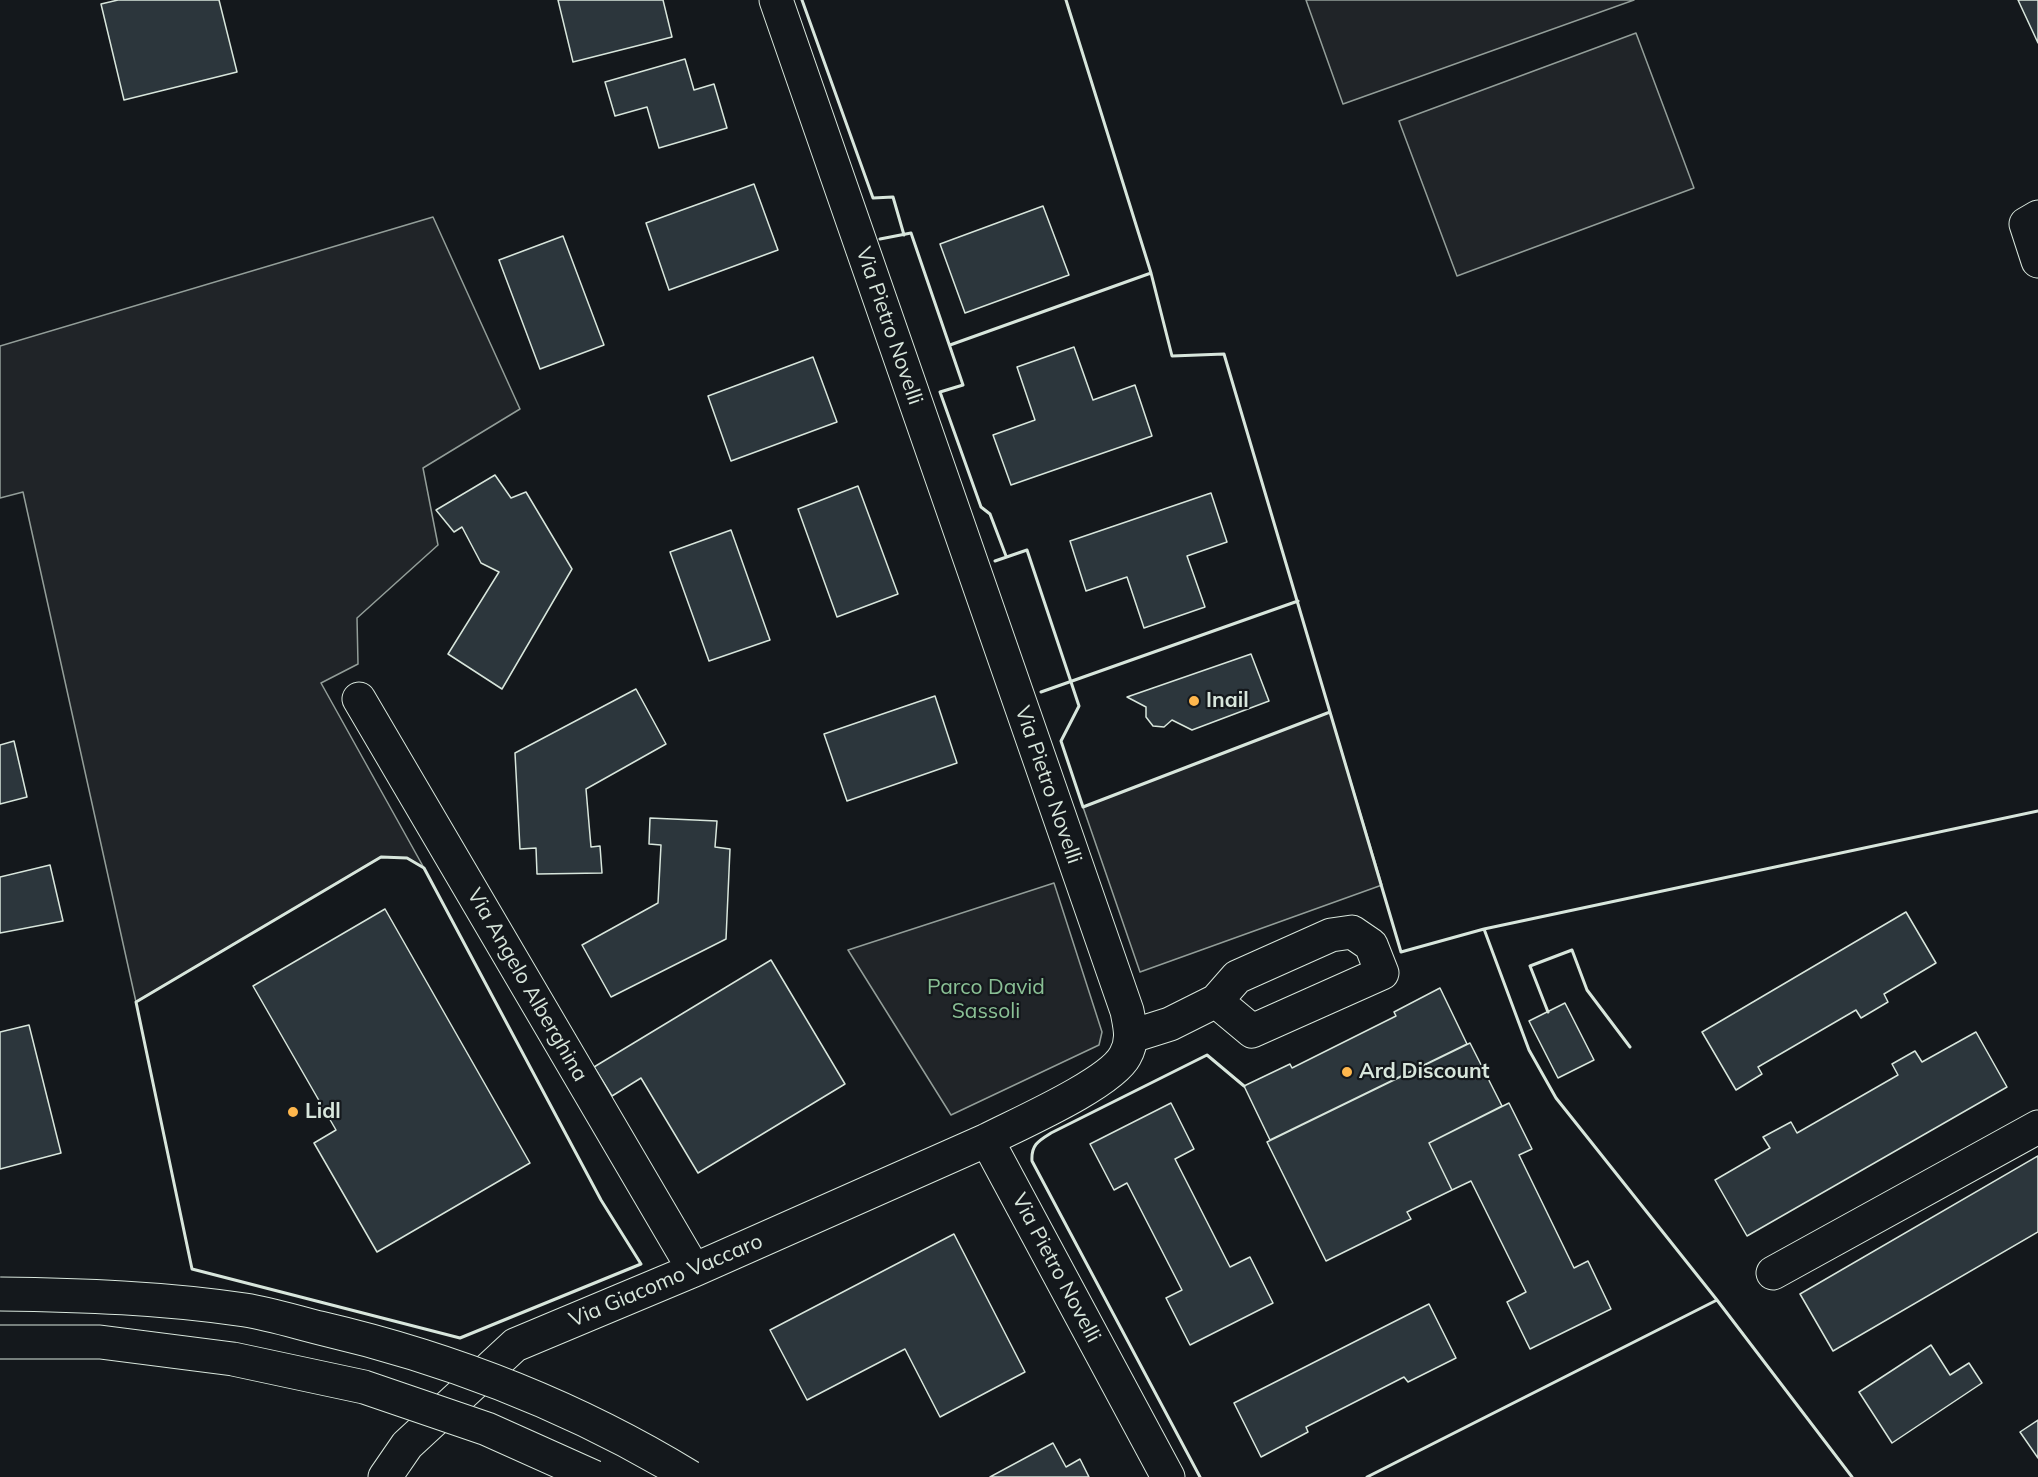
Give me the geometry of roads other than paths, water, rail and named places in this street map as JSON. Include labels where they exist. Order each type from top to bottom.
[{"type":"street","name":"Via Pietro Novelli","points":[[776,0],[1126,1011],[1132,1036]]},
{"type":"street","points":[[2038,217],[2026,224],[2038,261]]},
{"type":"street","name":"Via Angelo Alberghina","points":[[359,699],[694,1270]]},
{"type":"street","points":[[987,1140],[1100,1080],[1125,1057],[1132,1036],[1170,1024],[1216,1001]]},
{"type":"street","points":[[1773,1273],[2038,1127]]},
{"type":"street","name":"Via Pietro Novelli","points":[[987,1140],[1168,1477]]},
{"type":"street","name":"Via Giacomo Vaccaro","points":[[386,1477],[407,1445],[515,1345],[694,1270],[987,1140]]},
{"type":"street","points":[[0,1294],[104,1295],[246,1310],[373,1340],[508,1384],[631,1441],[690,1477]]},
{"type":"street","points":[[0,1342],[111,1343],[233,1359],[364,1388],[487,1429],[594,1477]]},
{"type":"place","name":"Inail","points":[[1194,701]]},
{"type":"place","name":"Ard Discount","points":[[1347,1072]]},
{"type":"place","name":"Lidl","points":[[293,1112]]},
{"type":"park label","name":"Parco David Sassoli","points":[[986,1000]]}]
